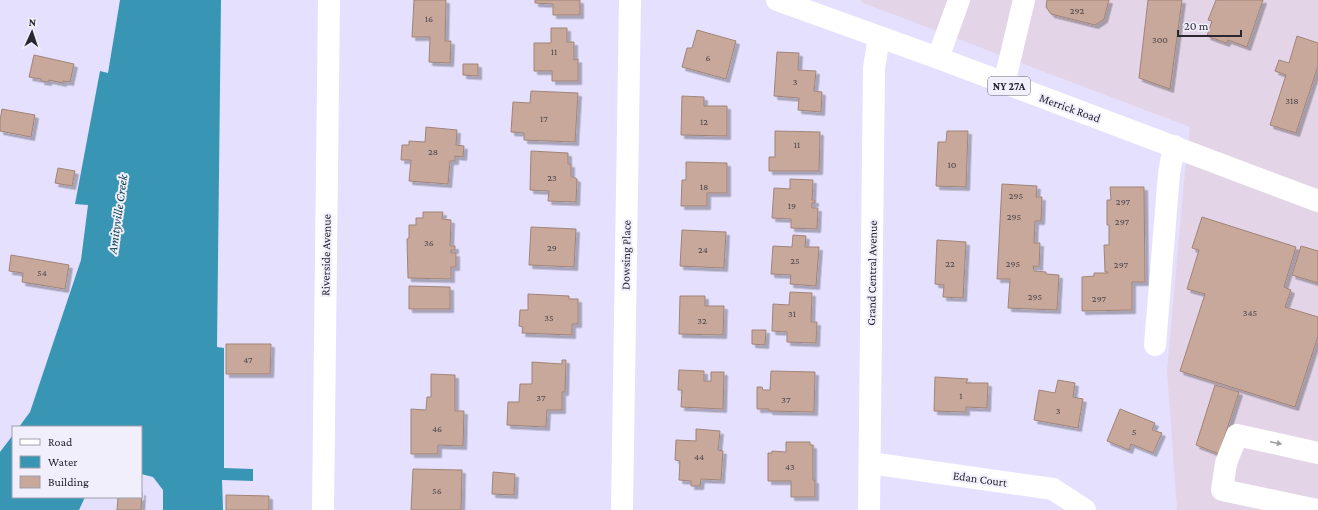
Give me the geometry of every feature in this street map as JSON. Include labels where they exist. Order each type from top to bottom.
[{"type":"street","name":"Riverside Avenue","points":[[323,510],[329,0]]},
{"type":"street","name":"Dowsing Place","points":[[622,510],[630,0]]},
{"type":"street","name":"Merrick Road","points":[[777,0],[802,5],[879,37],[1318,201]]},
{"type":"street","points":[[938,58],[959,0]]},
{"type":"street","points":[[1004,84],[1024,0]]},
{"type":"street","name":"Grand Central Avenue","points":[[869,510],[874,68],[879,37]]},
{"type":"street","points":[[1155,345],[1169,174],[1174,146]]},
{"type":"street","points":[[1317,510],[1222,490],[1226,463],[1238,435],[1318,452]]},
{"type":"street","name":"Edan Court","points":[[870,463],[1053,489],[1085,510]]},
{"type":"shaded area","points":[[862,0],[1318,0],[1318,510],[1177,510],[1167,371],[1190,127],[861,2]]},
{"type":"water","name":"Amityville Creek","points":[[120,0],[221,0],[217,347],[224,348],[224,468],[253,469],[253,481],[222,480],[223,510],[163,510],[163,490],[153,477],[142,474],[142,426],[20,426],[30,412],[81,260],[88,205],[75,204],[100,71],[108,73]]},
{"type":"water","points":[[12,436],[12,498],[85,498],[79,510],[0,510],[0,452]]},
{"type":"building","points":[[414,0],[446,0],[445,41],[451,41],[450,63],[429,62],[430,37],[412,37]]},
{"type":"building","points":[[535,0],[580,0],[580,15],[553,15],[553,4],[535,3]]},
{"type":"building","points":[[1047,0],[1109,0],[1104,19],[1095,25],[1051,14],[1046,7]]},
{"type":"building","points":[[1148,0],[1182,0],[1170,89],[1139,78]]},
{"type":"building","points":[[1216,0],[1263,0],[1247,47],[1228,40],[1226,43],[1207,36],[1212,21],[1208,20]]},
{"type":"building","points":[[551,28],[567,28],[567,42],[574,42],[574,60],[578,59],[578,81],[552,81],[552,71],[534,71],[534,43],[551,43]]},
{"type":"building","points":[[697,30],[736,41],[726,79],[682,67],[687,48],[692,48]]},
{"type":"building","points":[[1297,36],[1318,43],[1318,66],[1296,133],[1270,125],[1286,75],[1275,71],[1279,60],[1289,63]]},
{"type":"building","points":[[777,52],[799,53],[798,70],[816,71],[814,91],[822,92],[821,112],[798,110],[799,98],[774,96]]},
{"type":"building","points":[[34,55],[74,64],[70,82],[63,81],[63,83],[49,80],[48,82],[29,77]]},
{"type":"building","points":[[463,64],[478,64],[478,76],[463,75]]},
{"type":"building","points":[[531,91],[578,93],[575,142],[524,140],[524,133],[511,132],[513,102],[530,103]]},
{"type":"building","points":[[682,96],[704,97],[704,106],[727,106],[727,136],[681,135]]},
{"type":"building","points":[[2,109],[35,115],[31,137],[0,131]]},
{"type":"building","points":[[426,127],[457,130],[456,145],[464,146],[463,157],[455,156],[455,161],[450,161],[448,184],[409,181],[411,160],[401,160],[402,145],[409,145],[409,141],[425,142]]},
{"type":"building","points":[[775,131],[820,132],[819,171],[769,171],[769,157],[775,157]]},
{"type":"building","points":[[947,131],[968,131],[966,187],[936,186],[938,142],[946,142]]},
{"type":"building","points":[[531,151],[568,153],[568,164],[571,164],[571,176],[577,179],[576,202],[548,201],[549,191],[530,190]]},
{"type":"building","points":[[686,162],[727,163],[727,193],[707,193],[707,206],[681,206],[682,180],[686,180]]},
{"type":"building","points":[[58,168],[75,171],[72,186],[55,183]]},
{"type":"building","points":[[790,179],[813,180],[812,200],[815,200],[815,203],[812,203],[812,208],[818,208],[817,229],[791,228],[791,219],[772,218],[774,188],[790,189]]},
{"type":"building","points":[[1002,184],[1037,186],[1036,197],[1042,197],[1041,221],[1035,221],[1034,243],[1040,243],[1039,267],[1033,266],[1034,271],[1059,275],[1057,310],[1008,308],[1010,279],[997,279]]},
{"type":"building","points":[[1110,187],[1144,187],[1145,282],[1132,282],[1132,310],[1082,311],[1082,277],[1094,276],[1094,273],[1108,273],[1105,272],[1104,245],[1109,245],[1107,200],[1111,200]]},
{"type":"building","points":[[423,212],[443,212],[442,219],[451,220],[450,246],[455,246],[455,250],[451,250],[451,253],[456,253],[456,267],[451,267],[451,279],[408,278],[407,239],[409,238],[409,225],[416,225],[416,218],[423,218]]},
{"type":"building","points":[[1202,217],[1296,247],[1284,287],[1291,290],[1285,307],[1318,317],[1318,336],[1295,407],[1180,371],[1205,294],[1187,289],[1199,250],[1192,248]]},
{"type":"building","points":[[531,227],[576,229],[574,267],[529,265]]},
{"type":"building","points":[[682,230],[726,232],[724,268],[680,266]]},
{"type":"building","points":[[793,235],[806,236],[805,247],[819,247],[816,286],[790,284],[791,275],[771,274],[773,246],[792,247]]},
{"type":"building","points":[[937,240],[966,242],[963,298],[943,297],[944,285],[935,284]]},
{"type":"building","points":[[1301,246],[1318,251],[1318,283],[1292,275]]},
{"type":"building","points":[[11,255],[69,265],[65,289],[22,282],[23,273],[9,271]]},
{"type":"building","points":[[409,286],[450,287],[450,309],[409,309]]},
{"type":"building","points":[[790,292],[812,293],[811,322],[817,322],[816,343],[787,342],[787,332],[772,331],[773,304],[789,305]]},
{"type":"building","points":[[528,294],[569,296],[569,299],[578,299],[578,324],[572,324],[572,335],[522,333],[523,327],[519,326],[520,310],[528,310]]},
{"type":"building","points":[[680,296],[705,296],[705,306],[724,306],[723,335],[679,334]]},
{"type":"building","points":[[752,330],[766,330],[765,345],[752,344]]},
{"type":"building","points":[[226,344],[271,344],[270,374],[226,374]]},
{"type":"building","points":[[562,360],[566,360],[565,392],[562,392],[562,410],[547,410],[546,427],[507,425],[508,402],[519,402],[520,384],[532,384],[532,362],[562,364]]},
{"type":"building","points":[[679,370],[704,371],[704,381],[711,381],[711,372],[724,372],[723,409],[681,407],[682,390],[678,390]]},
{"type":"building","points":[[771,371],[815,372],[814,412],[769,411],[769,409],[757,409],[757,387],[762,387],[763,390],[770,390]]},
{"type":"building","points":[[431,374],[455,375],[455,411],[464,411],[463,446],[438,445],[438,454],[411,454],[411,409],[426,410],[427,397],[431,397]]},
{"type":"building","points":[[935,377],[968,379],[966,383],[988,383],[987,408],[966,407],[966,412],[934,411]]},
{"type":"building","points":[[1058,380],[1075,383],[1073,397],[1083,399],[1078,428],[1034,420],[1039,390],[1055,393]]},
{"type":"building","points":[[1215,385],[1239,392],[1219,454],[1196,445]]},
{"type":"building","points":[[1120,409],[1155,423],[1152,430],[1162,433],[1153,453],[1131,444],[1129,450],[1107,441]]},
{"type":"building","points":[[696,429],[720,431],[718,450],[723,451],[721,480],[701,479],[700,486],[691,486],[691,481],[679,480],[680,461],[675,460],[676,440],[696,441]]},
{"type":"building","points":[[786,442],[810,442],[810,445],[813,445],[813,480],[815,480],[815,497],[791,497],[791,481],[768,481],[768,453],[772,453],[772,451],[786,452]]},
{"type":"building","points":[[413,469],[462,470],[461,510],[411,510]]},
{"type":"building","points":[[493,472],[515,474],[514,495],[492,494]]},
{"type":"building","points":[[226,495],[269,496],[269,510],[226,510]]},
{"type":"building","points":[[118,498],[142,498],[141,510],[117,510]]}]
